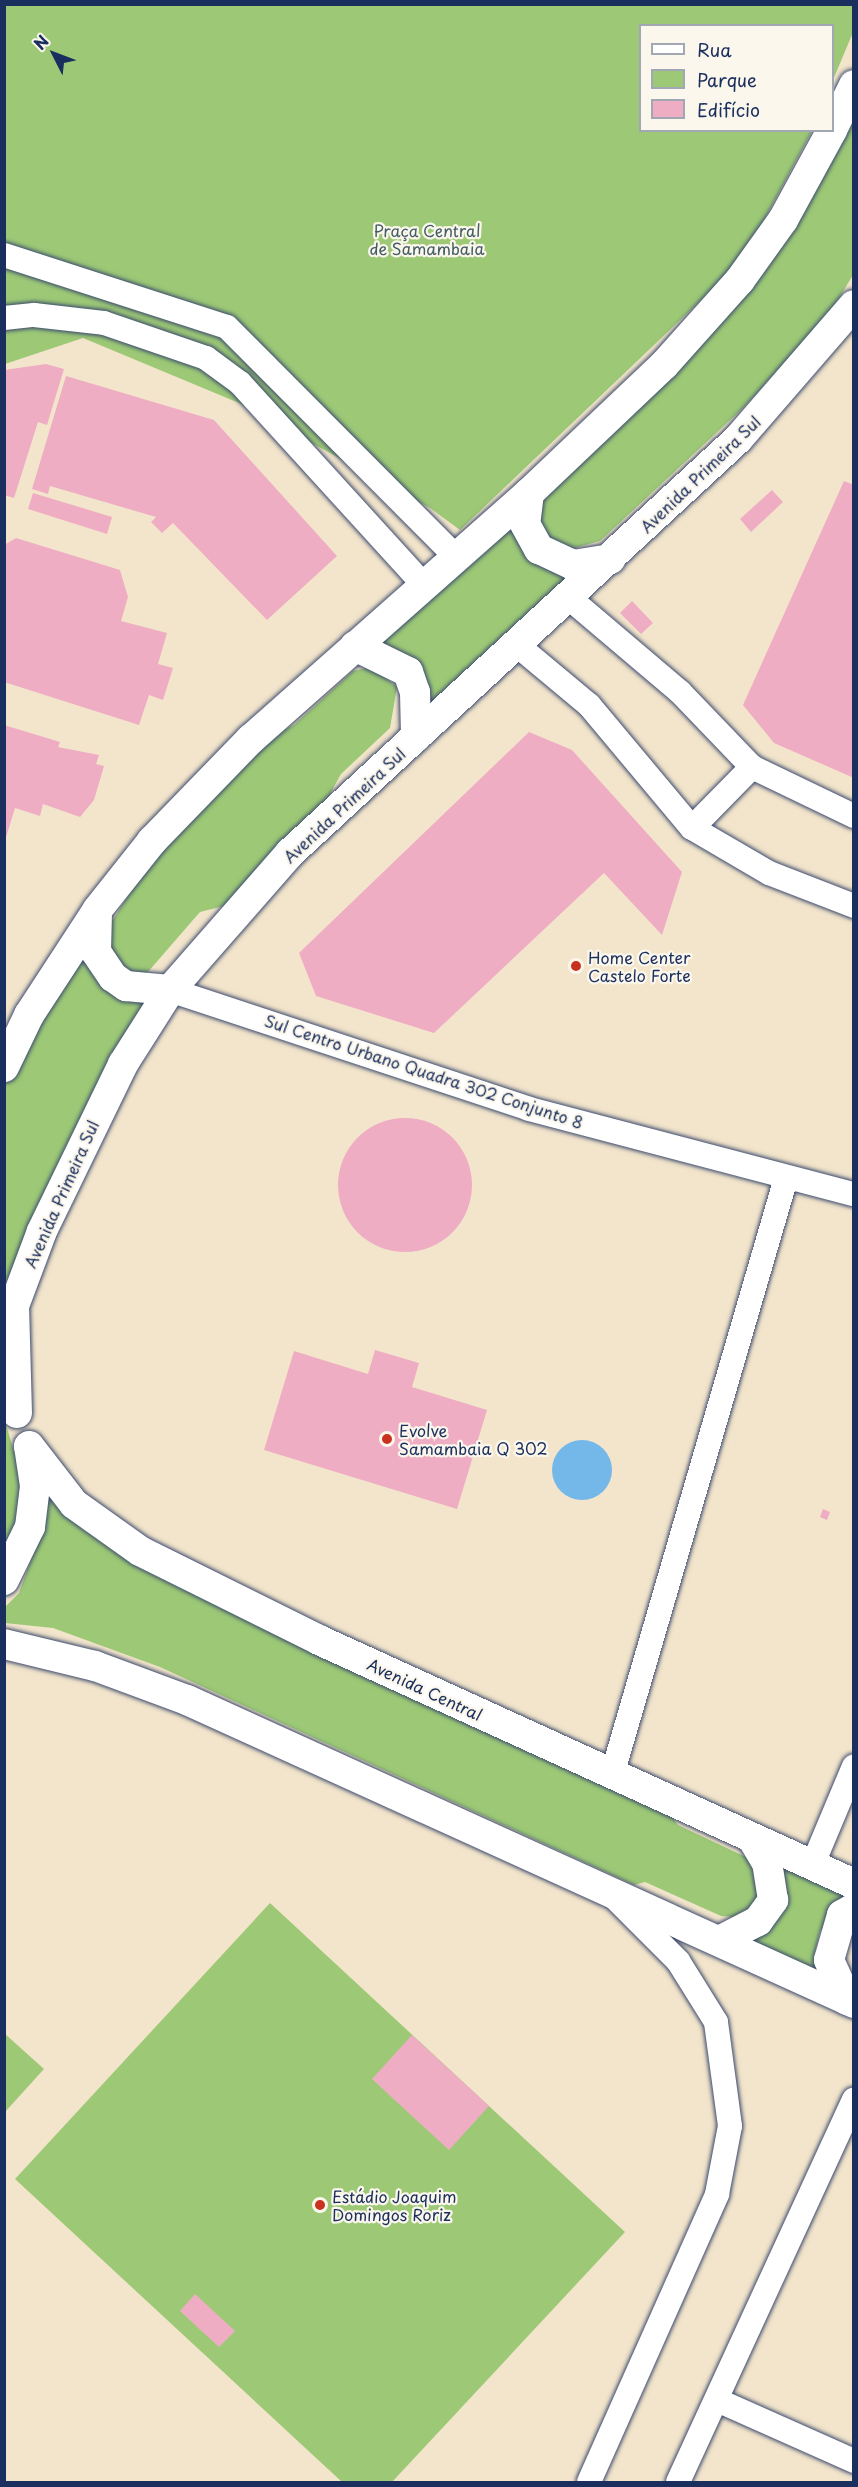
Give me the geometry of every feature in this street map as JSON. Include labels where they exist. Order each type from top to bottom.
[{"type":"main road","points":[[834,126],[854,85]]},
{"type":"main road","points":[[4,1067],[29,1015],[98,909],[152,841],[251,739],[529,493],[664,365],[741,280],[783,220],[831,132]]},
{"type":"main road","name":"Avenida Primeira Sul","points":[[29,1446],[11,1404],[14,1306],[38,1241],[123,1064],[170,990],[290,853],[611,559],[769,407],[854,305]]},
{"type":"main road","points":[[529,493],[525,524],[539,549],[573,565],[611,559]]},
{"type":"main road","points":[[355,646],[408,672],[415,692],[416,737]]},
{"type":"main road","points":[[98,909],[92,935],[96,952],[112,977],[126,986],[170,990]]},
{"type":"main road","points":[[4,1580],[30,1527],[35,1486],[29,1446]]},
{"type":"main road","name":"Avenida Central","points":[[29,1446],[74,1504],[140,1551],[612,1775],[854,1884]]},
{"type":"main road","points":[[4,1644],[95,1666],[187,1700],[606,1888],[850,2001]]},
{"type":"main road","points":[[719,1941],[758,1921],[773,1900],[767,1863],[752,1838]]},
{"type":"main road","points":[[850,2001],[829,1960],[843,1915],[854,1908]]},
{"type":"street","points":[[4,255],[227,327],[456,557]]},
{"type":"street","points":[[4,318],[34,315],[104,323],[206,358],[240,383],[424,585]]},
{"type":"street","points":[[568,597],[680,692],[753,766],[854,816]]},
{"type":"street","points":[[517,645],[589,705],[692,828],[769,873],[853,905]]},
{"type":"street","points":[[692,828],[753,766]]},
{"type":"street","name":"Sul Centro Urbano Quadra 302 Conjunto 8","points":[[170,990],[529,1109],[854,1194]]},
{"type":"street","points":[[612,1775],[786,1178]]},
{"type":"street","points":[[812,1866],[854,1766]]},
{"type":"street","points":[[589,2482],[717,2194],[730,2126],[724,2057],[699,1990],[606,1888]]},
{"type":"street","points":[[678,2482],[853,2101]]},
{"type":"street","points":[[717,2400],[854,2462]]},
{"type":"green space","name":"Praça Central de Samambaia","points":[[853,4],[854,30],[834,78],[834,24],[639,24],[639,132],[811,132],[742,261],[460,530],[430,508],[239,403],[83,338],[5,364],[4,5]]},
{"type":"green space","points":[[853,92],[853,275],[827,318],[743,408],[600,541],[567,550],[538,539],[529,516],[669,368],[826,132],[834,132],[834,120]]},
{"type":"green space","points":[[516,512],[536,564],[575,578],[431,709],[373,643]]},
{"type":"green space","points":[[371,667],[397,687],[390,728],[341,774],[325,803],[224,906],[200,912],[147,973],[115,974],[106,931],[160,845],[266,739],[294,725],[353,671]]},
{"type":"green space","points":[[83,943],[149,993],[5,1284],[5,1085],[35,1019]]},
{"type":"green space","points":[[5,1421],[22,1479],[17,1528],[5,1555]]},
{"type":"green space","points":[[45,1490],[83,1530],[135,1560],[662,1804],[678,1825],[750,1859],[766,1892],[744,1918],[721,1916],[645,1882],[634,1885],[160,1667],[53,1628],[5,1623],[5,1607],[19,1593],[42,1529]]},
{"type":"green space","points":[[782,1863],[853,1895],[820,1931],[815,1952],[820,1975],[746,1942],[785,1898]]},
{"type":"green space","name":"Estádio Joaquim Domingos Roriz","points":[[270,1903],[625,2232],[392,2482],[342,2482],[15,2179]]},
{"type":"green space","points":[[4,2033],[44,2069],[5,2112],[4,2112]]},
{"type":"water","points":[[576,1440],[588,1440],[599,1445],[607,1453],[612,1470],[610,1482],[599,1495],[588,1500],[576,1500],[565,1495],[557,1487],[552,1476],[552,1464],[557,1453],[565,1445]]},
{"type":"building","points":[[46,364],[64,369],[47,425],[38,422],[14,498],[4,495],[4,370]]},
{"type":"building","points":[[66,376],[214,420],[337,556],[267,620],[173,523],[162,533],[151,522],[156,517],[50,486],[48,494],[32,489]]},
{"type":"building","points":[[844,481],[854,485],[854,778],[774,743],[743,705]]},
{"type":"building","points":[[772,490],[783,502],[751,532],[740,519]]},
{"type":"building","points":[[33,493],[112,517],[107,534],[28,509]]},
{"type":"building","points":[[16,538],[120,570],[128,597],[121,621],[167,633],[158,664],[173,668],[163,700],[149,695],[139,725],[4,682],[4,545]]},
{"type":"building","points":[[632,601],[653,623],[641,634],[620,613]]},
{"type":"building","points":[[4,725],[60,742],[58,747],[99,755],[96,764],[104,766],[94,800],[80,817],[43,804],[40,816],[15,808],[4,844]]},
{"type":"building","points":[[529,732],[572,750],[682,872],[662,935],[604,873],[434,1033],[316,996],[299,953]]},
{"type":"building","points":[[405,1118],[431,1123],[452,1138],[467,1159],[472,1185],[467,1211],[452,1232],[431,1247],[405,1252],[379,1247],[358,1232],[343,1211],[338,1185],[343,1159],[358,1138],[379,1123]]},
{"type":"building","points":[[375,1350],[419,1363],[412,1387],[487,1410],[457,1509],[264,1450],[294,1351],[368,1374]]},
{"type":"building","points":[[823,1509],[830,1512],[827,1520],[820,1517]]},
{"type":"building","points":[[412,2035],[489,2106],[449,2150],[372,2079]]},
{"type":"building","points":[[195,2294],[235,2331],[219,2347],[180,2311]]},
{"type":"place","name":"Home Center Castelo Forte","points":[[576,966]]},
{"type":"place","name":"Evolve Samambaia Q 302","points":[[387,1439]]},
{"type":"place","name":"Estádio Joaquim Domingos Roriz","points":[[320,2205]]}]
